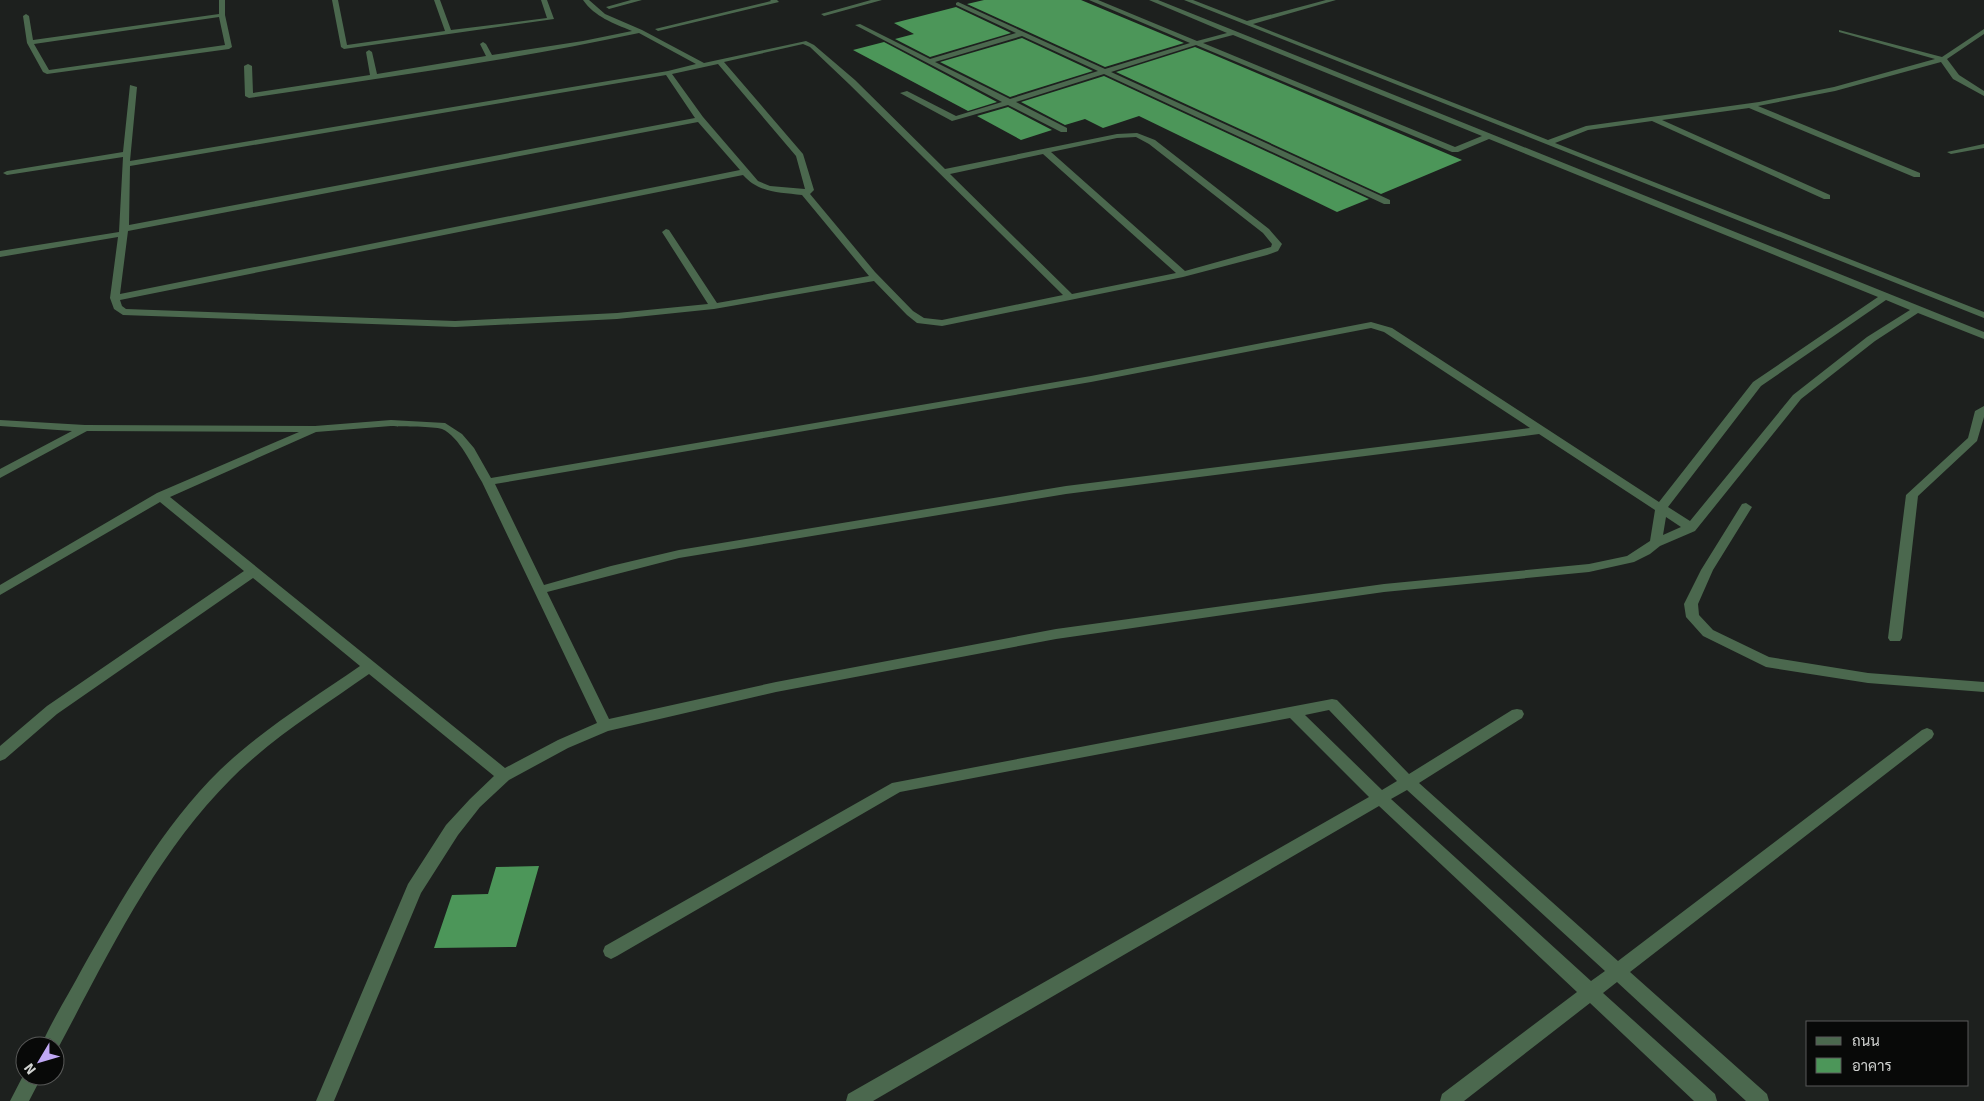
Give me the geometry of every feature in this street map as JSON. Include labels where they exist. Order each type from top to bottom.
[{"type":"street","points":[[26,16],[30,43],[47,72],[229,47],[222,15],[222,0]]},
{"type":"street","points":[[335,0],[344,47],[551,19],[544,0]]},
{"type":"street","points":[[437,0],[450,33]]},
{"type":"street","points":[[586,0],[590,6],[603,16],[640,31],[704,66]]},
{"type":"street","points":[[609,7],[639,0]]},
{"type":"street","points":[[658,29],[776,2],[773,0]]},
{"type":"street","points":[[824,14],[879,0]]},
{"type":"street","points":[[1092,0],[1454,150],[1490,136]]},
{"type":"street","points":[[1152,0],[1984,336]]},
{"type":"street","points":[[1187,0],[1984,315]]},
{"type":"street","points":[[1248,23],[1333,0]]},
{"type":"street","points":[[958,4],[1387,202]]},
{"type":"street","points":[[30,43],[222,15]]},
{"type":"street","points":[[858,25],[1064,130]]},
{"type":"street","points":[[248,66],[248,96],[591,42],[640,31]]},
{"type":"street","points":[[1840,31],[1943,59]]},
{"type":"street","points":[[1550,142],[1586,128],[1750,105],[1836,89],[1943,59],[1984,31]]},
{"type":"street","points":[[904,93],[955,119],[1196,43],[1234,33]]},
{"type":"street","points":[[930,61],[1022,34]]},
{"type":"street","points":[[483,44],[490,58]]},
{"type":"street","points":[[126,164],[686,70],[792,44],[809,44],[852,82],[945,172],[1070,297]]},
{"type":"street","points":[[673,49],[686,70]]},
{"type":"street","points":[[369,52],[374,76]]},
{"type":"street","points":[[1943,59],[1948,70],[1956,78],[1984,94]]},
{"type":"street","points":[[668,73],[700,120],[755,183],[768,188],[805,193],[810,190],[800,156],[720,62]]},
{"type":"street","points":[[1376,90],[1398,82]]},
{"type":"street","points":[[133,87],[126,164],[124,231],[115,298],[117,307],[123,312],[455,324],[617,316],[714,306],[876,278]]},
{"type":"street","points":[[1750,105],[1917,175]]},
{"type":"street","points":[[1654,118],[1827,197]]},
{"type":"street","points":[[0,254],[124,231],[154,222],[700,120]]},
{"type":"street","points":[[805,193],[876,278],[910,313],[922,321],[928,322],[942,322],[1183,274],[1264,253],[1274,249],[1277,244],[1266,231],[1148,139],[1137,135],[1124,135],[1045,150],[945,172]]},
{"type":"street","points":[[1951,152],[1984,146]]},
{"type":"street","points":[[1045,150],[1183,274]]},
{"type":"street","points":[[7,173],[127,154]]},
{"type":"street","points":[[115,298],[744,172]]},
{"type":"street","points":[[666,232],[714,306]]},
{"type":"street","points":[[1656,543],[1661,508],[1757,384],[1848,320],[1886,296]]},
{"type":"street","points":[[325,1101],[414,889],[452,830],[475,802],[504,776],[563,744],[605,726],[776,687],[1056,634],[1384,588],[1589,568],[1630,559],[1646,551],[1656,543],[1691,528],[1797,397],[1871,339],[1918,309]]},
{"type":"street","points":[[488,482],[1091,379],[1371,325],[1388,330],[1691,528]]},
{"type":"street","points":[[1895,638],[1912,495],[1979,441],[1980,411],[1984,409]]},
{"type":"street","points":[[0,423],[85,428],[315,428],[391,422],[444,426],[458,436],[468,448],[488,482],[605,726]]},
{"type":"street","points":[[0,474],[85,428]]},
{"type":"street","points":[[0,591],[161,496],[315,428]]},
{"type":"street","points":[[540,590],[611,570],[679,554],[1066,490],[1542,430]]},
{"type":"street","points":[[161,496],[504,776]]},
{"type":"street","points":[[1746,507],[1707,570],[1691,604],[1693,617],[1708,633],[1766,662],[1868,678],[1984,687]]},
{"type":"street","points":[[0,755],[52,710],[254,571]]},
{"type":"street","points":[[56,1036],[128,905],[170,842],[208,792],[250,753],[370,666]]},
{"type":"street","points":[[611,951],[897,787],[1332,704],[1408,782],[1760,1101]]},
{"type":"street","points":[[1293,712],[1379,797],[1708,1101]]},
{"type":"street","points":[[855,1101],[1408,782],[1517,714]]},
{"type":"street","points":[[1449,1101],[1927,734]]},
{"type":"street","points":[[19,1101],[27,1086]]},
{"type":"building","points":[[984,0],[1081,0],[1184,43],[1105,67],[967,4]]},
{"type":"building","points":[[956,7],[1011,33],[930,57],[895,39],[914,34],[894,23]]},
{"type":"building","points":[[1022,38],[1093,71],[1010,97],[940,62]]},
{"type":"building","points":[[884,42],[997,102],[968,111],[853,50]]},
{"type":"building","points":[[1195,47],[1462,160],[1381,194],[1116,72]]},
{"type":"building","points":[[1104,76],[1369,199],[1337,212],[1139,116],[1103,128],[1085,119],[1065,125],[1021,102]]},
{"type":"building","points":[[1008,107],[1052,130],[1021,140],[977,116]]},
{"type":"building","points":[[539,866],[516,947],[434,948],[452,895],[488,894],[496,867]]}]
